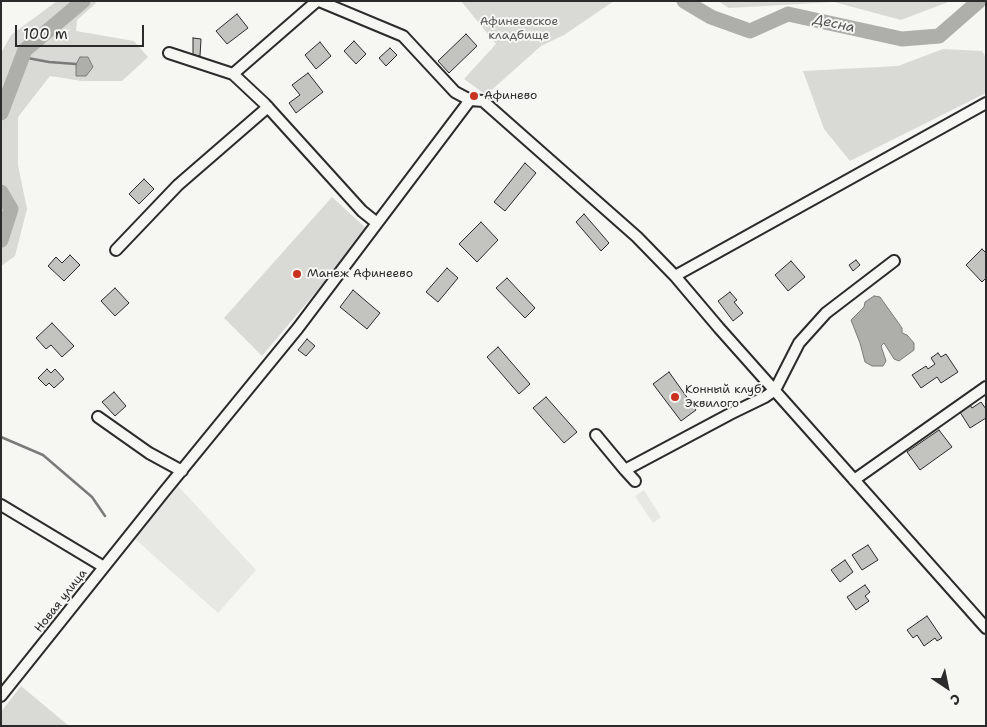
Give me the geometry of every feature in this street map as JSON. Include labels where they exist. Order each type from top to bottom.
[{"type":"street","points":[[232,74],[318,1],[403,36],[455,92],[470,100],[483,101],[637,237],[675,276],[986,628]]},
{"type":"street","points":[[169,53],[232,74],[268,107],[362,211],[377,223]]},
{"type":"street","points":[[104,566],[298,328],[470,100]]},
{"type":"street","points":[[675,276],[986,103]]},
{"type":"street","points":[[116,250],[178,185],[268,107]]},
{"type":"street","points":[[626,470],[775,390],[799,343],[826,313],[894,261]]},
{"type":"street","points":[[854,480],[986,387]]},
{"type":"street","points":[[98,417],[149,453],[182,471]]},
{"type":"street","points":[[596,435],[635,481]]},
{"type":"street","name":"Новая улица","points":[[1,505],[104,566],[1,696]]},
{"type":"shaded area","points":[[80,57],[88,57],[93,67],[86,76],[76,76],[76,64]]},
{"type":"shaded area","points":[[874,296],[880,297],[902,328],[902,333],[907,335],[914,343],[914,350],[899,361],[894,359],[884,343],[881,346],[886,361],[883,366],[872,366],[865,362],[851,320],[864,307],[865,302]]},
{"type":"shaded area","points":[[178,486],[256,570],[218,613],[135,539]]},
{"type":"shaded area","points":[[644,490],[661,517],[653,523],[635,496]]},
{"type":"green space","points":[[57,1],[94,1],[96,3],[77,20],[76,31],[134,41],[148,57],[122,81],[82,81],[50,76],[18,117],[18,165],[27,209],[15,256],[1,266],[1,53],[11,35]]},
{"type":"green space","name":"Афинеевское кладбище","points":[[461,1],[614,1],[564,35],[541,46],[486,95],[464,79],[496,44]]},
{"type":"green space","points":[[718,1],[951,1],[901,20],[834,2],[729,8]]},
{"type":"green space","points":[[943,49],[982,51],[986,58],[986,93],[850,161],[824,129],[803,71],[898,66]]},
{"type":"green space","name":"Манеж Афинеево","points":[[332,197],[368,230],[262,356],[224,318]]},
{"type":"green space","points":[[21,686],[69,726],[1,726],[1,712]]},
{"type":"building","points":[[237,14],[248,28],[227,44],[216,31]]},
{"type":"building","points":[[466,34],[477,46],[449,73],[438,61]]},
{"type":"building","points":[[193,38],[201,39],[200,56],[193,56]]},
{"type":"building","points":[[354,41],[366,54],[356,64],[344,51]]},
{"type":"building","points":[[320,42],[331,56],[316,69],[305,55]]},
{"type":"building","points":[[390,48],[397,55],[386,66],[379,58]]},
{"type":"building","points":[[308,73],[323,92],[296,113],[289,103],[300,95],[292,85]]},
{"type":"building","points":[[525,163],[536,173],[505,211],[494,202]]},
{"type":"building","points":[[144,179],[154,189],[139,204],[129,194]]},
{"type":"building","points":[[584,214],[609,243],[601,251],[576,222]]},
{"type":"building","points":[[481,222],[498,240],[477,262],[459,244]]},
{"type":"building","points":[[982,249],[986,253],[986,278],[982,282],[966,265]]},
{"type":"building","points":[[70,255],[80,265],[64,281],[48,266],[56,257],[62,263]]},
{"type":"building","points":[[856,260],[860,265],[853,271],[849,265]]},
{"type":"building","points":[[791,261],[805,277],[788,291],[775,275]]},
{"type":"building","points":[[447,268],[458,278],[438,302],[426,292]]},
{"type":"building","points":[[507,278],[535,308],[525,318],[496,288]]},
{"type":"building","points":[[115,288],[129,303],[115,316],[101,301]]},
{"type":"building","points":[[353,290],[380,313],[367,329],[340,307]]},
{"type":"building","points":[[730,292],[737,300],[734,302],[743,313],[733,321],[718,301]]},
{"type":"building","points":[[52,323],[74,346],[62,357],[51,345],[46,349],[36,338]]},
{"type":"building","points":[[307,339],[315,346],[306,356],[298,350]]},
{"type":"building","points":[[498,347],[530,384],[519,394],[487,357]]},
{"type":"building","points":[[938,353],[941,357],[946,354],[958,372],[941,383],[937,377],[921,388],[912,375],[926,366],[928,369],[935,364],[931,358]]},
{"type":"building","points":[[47,369],[51,373],[55,369],[64,379],[54,388],[49,383],[46,386],[38,378]]},
{"type":"building","name":"Конный клуб Эквилого","points":[[669,372],[696,410],[681,421],[653,384]]},
{"type":"building","points":[[114,392],[126,406],[115,416],[102,402]]},
{"type":"building","points":[[546,397],[577,432],[564,443],[533,408]]},
{"type":"building","points":[[968,402],[972,408],[981,402],[986,409],[986,418],[970,428],[958,409]]},
{"type":"building","points":[[939,430],[952,447],[920,470],[907,452]]},
{"type":"building","points":[[868,545],[878,560],[862,570],[852,555]]},
{"type":"building","points":[[845,560],[853,572],[840,582],[831,570]]},
{"type":"building","points":[[865,585],[870,592],[865,596],[869,601],[856,610],[847,597]]},
{"type":"building","points":[[927,616],[942,638],[937,641],[935,638],[924,646],[917,635],[913,638],[907,630]]},
{"type":"waterway","name":"Десна","points":[[1,113],[25,50],[83,1]]},
{"type":"waterway","name":"Десна","points":[[684,1],[711,17],[750,31],[788,14],[902,39],[939,36],[979,1]]},
{"type":"waterway","points":[[22,57],[76,64]]},
{"type":"waterway","name":"Десна","points":[[1,192],[11,209],[1,240]]},
{"type":"waterway","points":[[1,437],[43,455],[92,497],[105,516]]},
{"type":"place","name":"Афинево","points":[[474,96]]},
{"type":"place","name":"Манеж Афинеево","points":[[297,274]]},
{"type":"place","name":"Конный клуб Эквилого","points":[[675,397]]}]
